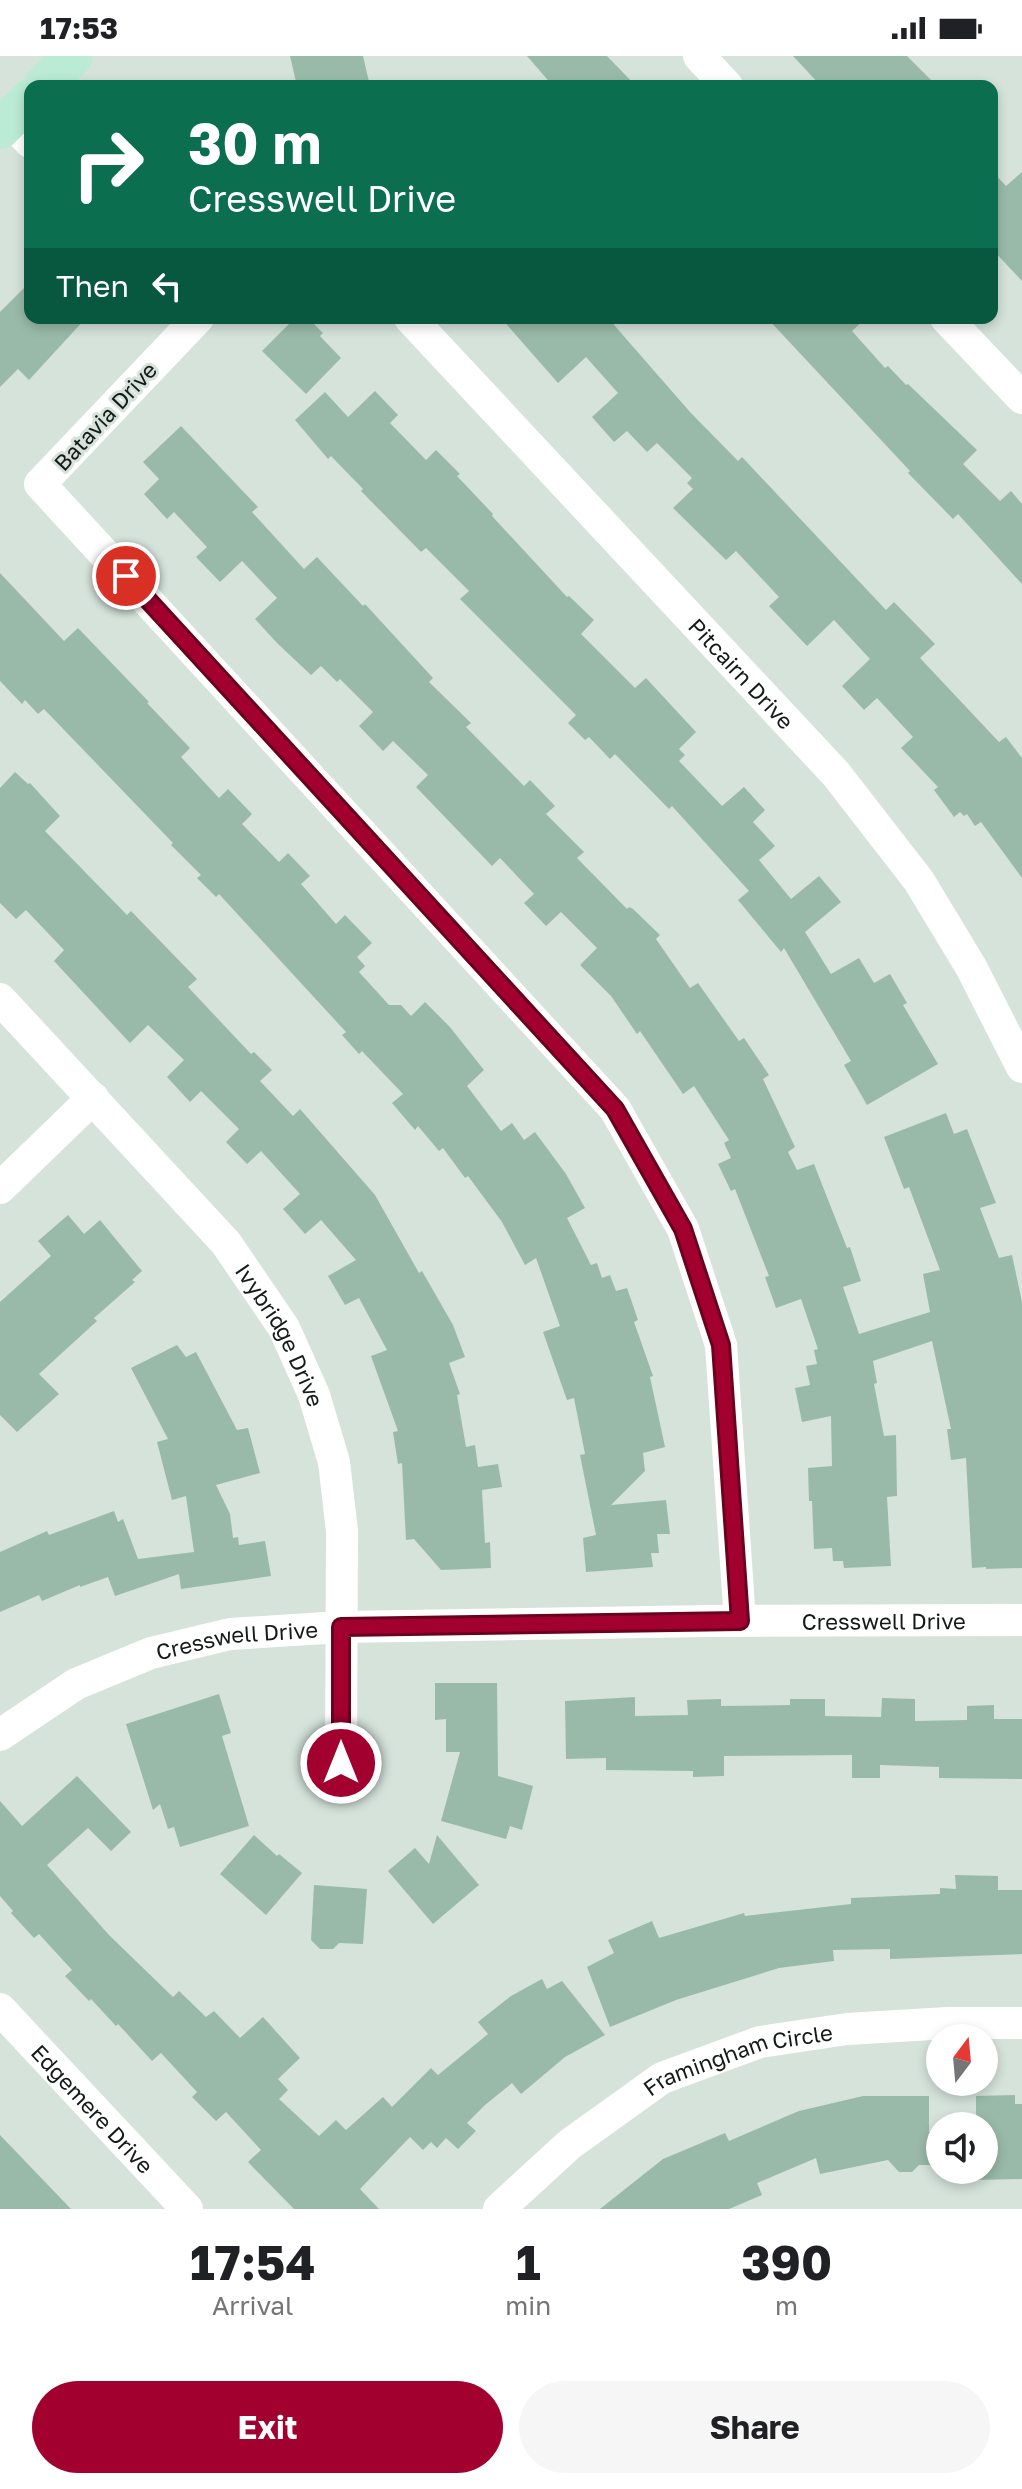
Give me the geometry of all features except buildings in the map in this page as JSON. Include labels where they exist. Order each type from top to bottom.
[{"type":"main road","points":[[49,80],[73,56]]},
{"type":"street","points":[[699,56],[721,80]]},
{"type":"street","name":"Batavia Drive","points":[[192,324],[40,484],[615,1109],[683,1229],[721,1345],[740,1621]]},
{"type":"street","name":"Pitcairn Drive","points":[[416,324],[836,774],[919,881],[971,967],[1022,1067]]},
{"type":"street","points":[[952,324],[1022,398]]},
{"type":"street","name":"Ivybridge Drive","points":[[0,999],[226,1243],[284,1328],[314,1395],[334,1462],[342,1531],[341,1763]]},
{"type":"street","points":[[0,1188],[93,1098]]},
{"type":"street","name":"Cresswell Drive","points":[[0,1735],[76,1684],[151,1653],[230,1634],[341,1627],[1022,1620]]},
{"type":"street","name":"Edgemere Drive","points":[[0,2009],[187,2209]]},
{"type":"street","name":"Framingham Circle","points":[[499,2209],[570,2144],[662,2078],[760,2042],[847,2029],[948,2023],[1022,2023]]},
{"type":"route","points":[[126,576],[615,1109],[683,1229],[721,1345],[740,1621],[341,1627],[341,1763]]}]
